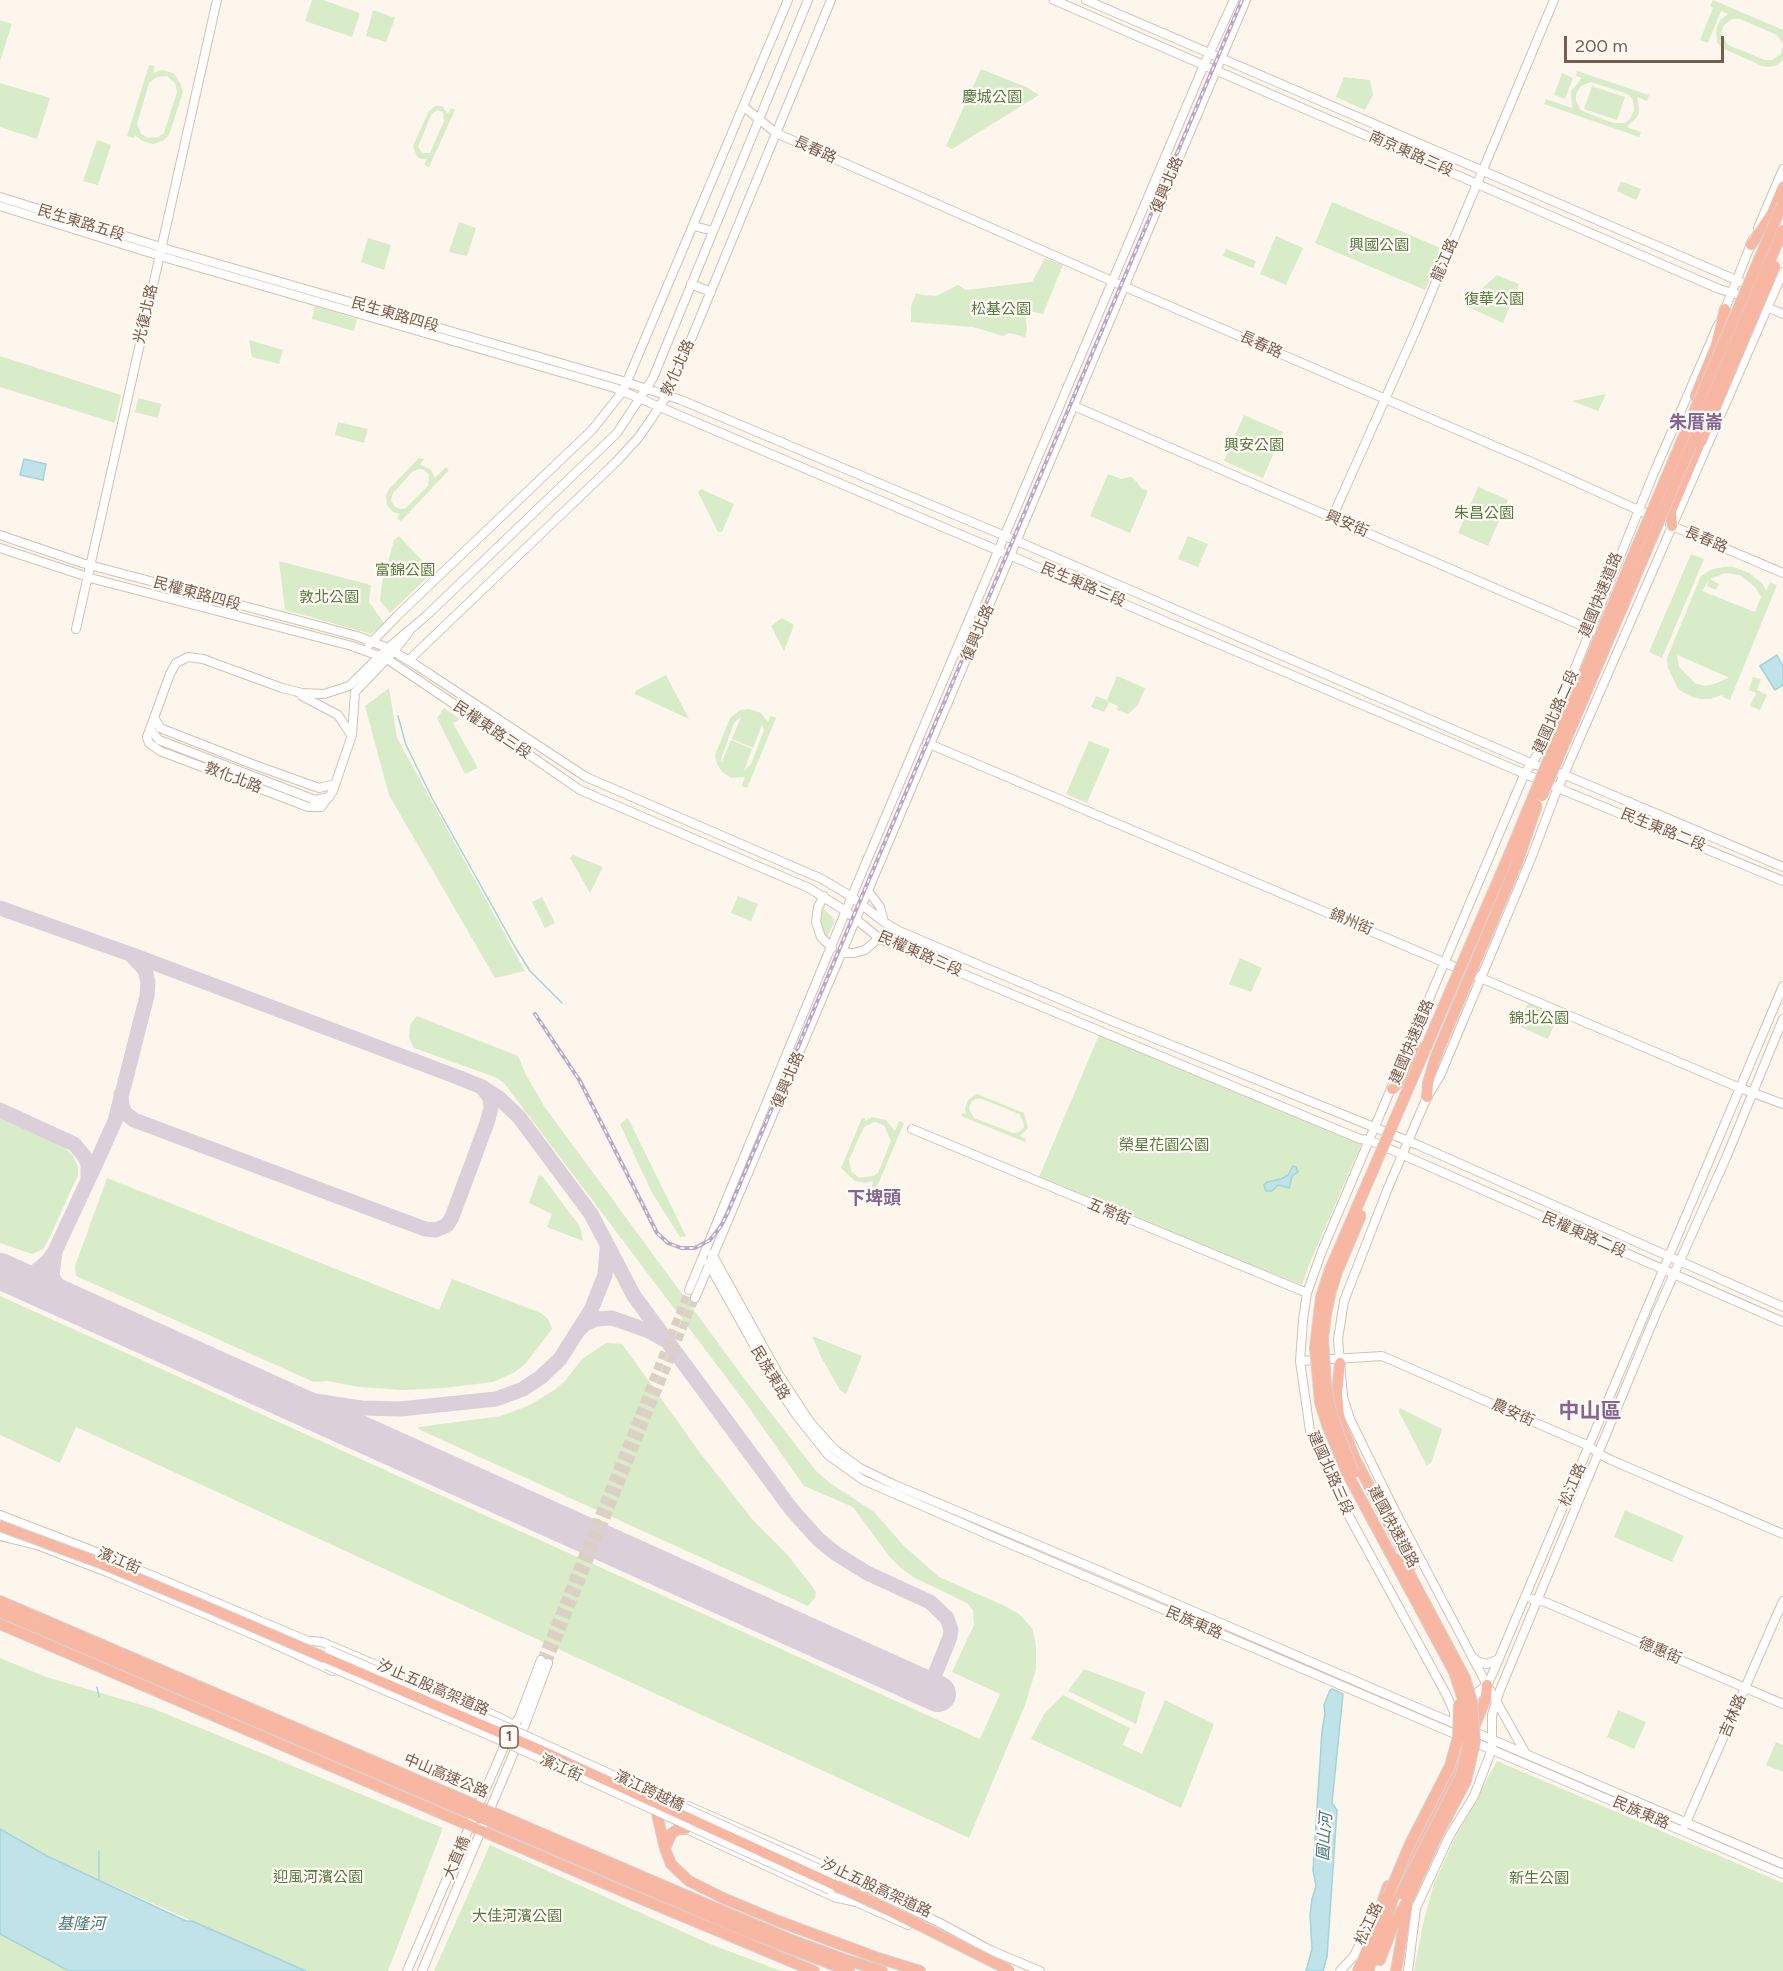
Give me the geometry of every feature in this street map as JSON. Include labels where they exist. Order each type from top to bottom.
[{"type":"highway","points":[[1751,245],[1772,213],[1783,187]]},
{"type":"highway","name":"建國快速道路","points":[[1405,1896],[1466,1781],[1475,1742],[1475,1723],[1470,1690],[1353,1469],[1330,1407],[1323,1339],[1326,1314],[1337,1272],[1534,804],[1638,544],[1783,203]]},
{"type":"highway","name":"建國快速道路","points":[[1405,1896],[1464,1764],[1468,1724],[1454,1672],[1335,1448],[1320,1402],[1315,1348],[1321,1298],[1329,1272],[1783,230]]},
{"type":"highway","points":[[1672,526],[1671,511],[1777,262],[1783,239]]},
{"type":"highway","points":[[1638,544],[1645,516],[1716,345],[1725,309]]},
{"type":"highway","points":[[1392,1089],[1407,1074],[1420,1048],[1504,855],[1534,804]]},
{"type":"highway","points":[[1427,1097],[1428,1083],[1436,1056],[1517,863],[1534,804]]},
{"type":"highway","points":[[1340,1361],[1337,1393],[1339,1418],[1346,1437],[1442,1626],[1448,1645]]},
{"type":"highway","name":"汐止五股高架道路","points":[[0,1526],[98,1562],[196,1602],[538,1749],[877,1904],[1011,1971]]},
{"type":"highway","name":"中山高速公路","points":[[0,1601],[750,1923],[846,1960],[882,1971]]},
{"type":"highway","name":"中山高速公路","points":[[0,1612],[740,1929],[849,1971]]},
{"type":"highway","points":[[0,1624],[814,1971]]},
{"type":"highway","points":[[1370,1952],[1388,1896],[1410,1844],[1450,1766],[1458,1737],[1460,1707],[1454,1672]]},
{"type":"highway","points":[[1370,1952],[1411,1858],[1453,1775],[1486,1698],[1487,1686]]},
{"type":"highway","points":[[657,1814],[671,1864],[689,1881],[778,1921],[920,1971]]},
{"type":"highway","points":[[665,1849],[671,1834],[678,1829],[686,1829]]},
{"type":"highway","points":[[1368,1971],[1370,1952],[1394,1870]]},
{"type":"highway","points":[[1389,1971],[1391,1952],[1405,1896]]},
{"type":"highway","points":[[1358,1971],[1405,1896]]},
{"type":"highway","points":[[1396,1971],[1405,1896]]},
{"type":"highway","points":[[1401,1971],[1408,1925],[1415,1911]]},
{"type":"highway","points":[[1375,1971],[1400,1914]]},
{"type":"main road","name":"光復北路","points":[[75,629],[217,0]]},
{"type":"main road","points":[[365,650],[395,618],[592,430],[626,387],[788,0]]},
{"type":"main road","name":"敦化北路","points":[[352,735],[338,715],[290,691],[203,659],[188,657],[172,669],[147,737],[149,742],[160,751],[308,807],[321,807],[335,784],[352,735],[355,692],[383,658],[409,632],[605,446],[617,433],[647,389],[808,0]]},
{"type":"main road","name":"敦化北路","points":[[410,660],[616,462],[638,438],[660,406],[667,395],[711,292],[831,0]]},
{"type":"main road","name":"南京東路三段","points":[[1054,0],[1719,289],[1732,292],[1783,314]]},
{"type":"main road","name":"南京東路三段","points":[[1086,0],[1737,281],[1783,298]]},
{"type":"main road","name":"復興北路","points":[[695,1298],[709,1265],[707,1254],[852,897],[1204,65],[1234,0]]},
{"type":"main road","name":"復興北路","points":[[707,1254],[843,953],[1246,0]]},
{"type":"main road","name":"龍江路","points":[[1332,518],[1418,325],[1554,0]]},
{"type":"main road","name":"長春路","points":[[744,107],[776,133],[1783,573]]},
{"type":"main road","name":"建國北路二段","points":[[1375,1129],[1525,773],[1533,764],[1591,629],[1783,169]]},
{"type":"main road","name":"民生東路五段","points":[[0,197],[161,252]]},
{"type":"main road","name":"民生東路五段","points":[[0,206],[161,252]]},
{"type":"main road","points":[[694,226],[713,231]]},
{"type":"main road","name":"民生東路四段","points":[[161,252],[626,387]]},
{"type":"main road","points":[[1526,1754],[1497,1699],[1487,1686],[1370,1464],[1350,1419],[1343,1397],[1338,1339],[1344,1300],[1427,1097],[1440,1076],[1559,788],[1783,272]]},
{"type":"main road","points":[[692,284],[711,292]]},
{"type":"main road","name":"民生東路三段","points":[[626,387],[647,389],[667,395],[1017,541],[1547,769]]},
{"type":"main road","name":"民生東路三段","points":[[626,387],[641,398],[1542,780]]},
{"type":"main road","name":"興安街","points":[[1074,406],[1621,643]]},
{"type":"main road","name":"民權東路四段","points":[[0,535],[89,565],[346,633],[391,650]]},
{"type":"main road","name":"民權東路四段","points":[[0,548],[87,576],[365,650],[383,658]]},
{"type":"main road","name":"民權東路三段","points":[[391,650],[410,660],[586,777],[822,879],[852,897],[884,922],[932,946],[1391,1136]]},
{"type":"main road","name":"敦化北路","points":[[290,691],[312,695],[324,694],[349,686],[383,658]]},
{"type":"main road","name":"民權東路三段","points":[[383,658],[580,790],[824,896],[879,938],[1360,1139],[1386,1147]]},
{"type":"main road","name":"敦化北路","points":[[154,717],[160,728],[252,764],[319,788],[335,784]]},
{"type":"main road","name":"錦州街","points":[[919,740],[1740,1088],[1783,1104]]},
{"type":"main road","name":"民生東路二段","points":[[1547,769],[1783,867]]},
{"type":"main road","name":"民生東路二段","points":[[1542,780],[1783,880]]},
{"type":"main road","points":[[869,892],[880,907],[884,922]]},
{"type":"main road","points":[[824,896],[818,907],[816,922],[821,937],[832,948]]},
{"type":"main road","points":[[843,953],[865,950],[879,938]]},
{"type":"main road","name":"松江路","points":[[1340,1971],[1354,1956],[1438,1780],[1456,1728],[1478,1692],[1487,1686],[1783,986]]},
{"type":"main road","name":"松江路","points":[[1408,1971],[1415,1911],[1450,1835],[1474,1796],[1492,1744],[1492,1715],[1497,1699],[1673,1274],[1751,1099],[1783,1019]]},
{"type":"main road","name":"五常街","points":[[912,1129],[1307,1293]]},
{"type":"main road","name":"建國北路三段","points":[[1375,1129],[1322,1251],[1307,1293],[1302,1320],[1300,1361],[1310,1431],[1343,1505],[1446,1694],[1454,1712],[1456,1728]]},
{"type":"main road","name":"民權東路二段","points":[[1391,1136],[1428,1150],[1783,1307]]},
{"type":"main road","name":"民權東路二段","points":[[1386,1147],[1783,1322]]},
{"type":"main road","points":[[689,1290],[707,1254]]},
{"type":"main road","name":"民族東路","points":[[707,1254],[795,1401],[826,1441],[847,1460],[895,1485],[1295,1655],[1470,1736],[1685,1826],[1783,1864]]},
{"type":"main road","name":"民族東路","points":[[709,1265],[778,1388],[797,1416],[828,1455],[850,1472],[874,1485],[1291,1664],[1456,1728]]},
{"type":"main road","name":"農安街","points":[[1300,1361],[1340,1361],[1382,1356],[1783,1534]]},
{"type":"main road","name":"濱江街","points":[[0,1515],[96,1552],[329,1650]]},
{"type":"main road","name":"濱江街","points":[[0,1536],[37,1545],[99,1568],[326,1665],[502,1741],[1011,1971]]},
{"type":"main road","name":"德惠街","points":[[1525,1598],[1537,1600],[1783,1704]]},
{"type":"main road","name":"吉林路","points":[[1685,1826],[1783,1601]]},
{"type":"main road","name":"濱江街","points":[[263,1639],[280,1649],[506,1744],[834,1897],[856,1902]]},
{"type":"main road","name":"濱江街","points":[[302,1640],[322,1642],[463,1701],[656,1792],[839,1872],[878,1893]]},
{"type":"main road","name":"濱江跨越橋","points":[[329,1650],[551,1747],[837,1877]]},
{"type":"main road","points":[[1291,1664],[1295,1655]]},
{"type":"main road","points":[[1472,1657],[1486,1664],[1499,1659]]},
{"type":"main road","name":"大直橋","points":[[407,1971],[513,1726],[545,1662],[516,1749],[422,1971]]},
{"type":"main road","name":"民族東路","points":[[1492,1744],[1526,1754],[1685,1826],[1783,1874]]},
{"type":"main road","points":[[656,1792],[657,1814]]},
{"type":"main road","name":"濱江街","points":[[837,1877],[878,1893],[990,1950],[1040,1971]]},
{"type":"green space","points":[[312,0],[323,0],[360,13],[352,37],[305,21]]},
{"type":"green space","points":[[1713,0],[1783,30],[1783,44],[1783,60],[1777,65],[1762,66],[1722,48],[1717,42],[1716,30],[1720,20],[1728,14],[1721,11],[1708,43],[1700,40],[1713,8],[1710,6]],"holes":[[[1732,19],[1740,19],[1777,35],[1783,44],[1781,54],[1772,60],[1765,60],[1728,45],[1721,33],[1724,25]]]},
{"type":"green space","points":[[373,10],[395,18],[386,42],[366,36]]},
{"type":"green space","points":[[0,20],[12,24],[0,61]]},
{"type":"green space","points":[[149,65],[155,66],[153,73],[162,70],[174,73],[183,92],[169,135],[163,141],[153,144],[142,141],[135,135],[134,138],[127,136]],"holes":[[[167,76],[175,83],[177,92],[164,133],[158,137],[148,138],[141,134],[137,124],[149,83],[157,77]]]},
{"type":"green space","name":"慶城公園","points":[[981,69],[1026,87],[1039,95],[952,149],[946,146]]},
{"type":"green space","points":[[1577,71],[1649,95],[1647,101],[1637,97],[1638,116],[1627,127],[1641,132],[1639,137],[1544,104],[1546,99],[1572,108],[1571,91],[1582,78],[1576,76]],"holes":[[[1591,82],[1625,93],[1633,100],[1634,110],[1630,119],[1624,123],[1614,123],[1584,112],[1576,101],[1576,94],[1581,86]]]},
{"type":"green space","points":[[1562,73],[1573,78],[1565,99],[1554,95]]},
{"type":"green space","points":[[1344,77],[1370,80],[1373,95],[1365,110],[1336,97]]},
{"type":"green space","points":[[0,83],[50,98],[37,139],[0,127]]},
{"type":"green space","points":[[1592,86],[1625,97],[1617,120],[1584,109]]},
{"type":"green space","points":[[435,106],[442,106],[448,114],[451,108],[455,110],[429,167],[424,165],[427,159],[417,157],[413,146],[429,111]],"holes":[[[437,110],[443,112],[444,121],[430,153],[422,153],[418,147],[431,115]]]},
{"type":"green space","points":[[97,140],[111,145],[98,185],[83,181]]},
{"type":"green space","points":[[1621,181],[1641,189],[1636,200],[1617,191]]},
{"type":"green space","name":"興國公園","points":[[1332,202],[1443,249],[1425,290],[1315,243]]},
{"type":"green space","points":[[459,222],[476,228],[467,256],[449,252]]},
{"type":"green space","points":[[1276,236],[1303,248],[1286,285],[1260,274]]},
{"type":"green space","points":[[368,238],[391,245],[384,270],[361,262]]},
{"type":"green space","points":[[1226,249],[1256,261],[1253,268],[1223,256]]},
{"type":"green space","name":"松基公園","points":[[1045,258],[1063,265],[1043,314],[1030,311],[1025,315],[1027,329],[1025,337],[1009,333],[1003,336],[973,327],[911,322],[911,306],[916,293],[936,296],[958,285],[966,290],[1032,282]]},
{"type":"green space","name":"復華公園","points":[[1497,275],[1519,284],[1503,323],[1464,305]]},
{"type":"green space","points":[[315,306],[357,319],[354,331],[312,319]]},
{"type":"green space","points":[[249,340],[283,350],[279,364],[252,357]]},
{"type":"green space","points":[[0,356],[121,395],[115,423],[0,387]]},
{"type":"green space","points":[[1606,394],[1598,411],[1572,401]]},
{"type":"green space","points":[[138,398],[161,404],[158,418],[135,412]]},
{"type":"green space","name":"興安公園","points":[[1244,415],[1283,432],[1263,478],[1224,461]]},
{"type":"green space","points":[[338,422],[368,429],[364,443],[335,435]]},
{"type":"green space","points":[[419,458],[424,459],[420,464],[431,470],[435,478],[446,467],[449,470],[401,521],[397,518],[400,514],[393,512],[387,505],[386,495]],"holes":[[[424,470],[429,475],[428,486],[406,508],[395,507],[391,500],[393,493],[413,471]]]},
{"type":"green space","points":[[1108,474],[1121,479],[1131,477],[1140,487],[1148,491],[1130,533],[1090,516]]},
{"type":"green space","name":"朱昌公園","points":[[1478,487],[1508,500],[1488,546],[1458,533]]},
{"type":"green space","points":[[701,489],[734,504],[722,532],[718,532],[698,492]]},
{"type":"green space","name":"富錦公園","points":[[399,536],[433,572],[390,613],[380,601],[382,583],[394,540]]},
{"type":"green space","points":[[1188,536],[1208,544],[1198,567],[1178,559]]},
{"type":"green space","points":[[1691,554],[1704,559],[1662,658],[1649,652]]},
{"type":"green space","name":"敦北公園","points":[[279,561],[371,585],[369,602],[384,623],[371,634],[285,610]]},
{"type":"green space","points":[[1734,567],[1749,573],[1763,584],[1766,591],[1770,583],[1777,585],[1730,700],[1723,695],[1710,699],[1690,696],[1678,689],[1668,668],[1667,658],[1701,576],[1712,569]],"holes":[[[1725,573],[1740,575],[1755,587],[1761,597],[1755,612],[1702,591],[1709,580],[1707,586],[1716,590],[1719,584],[1710,579]],[[1677,655],[1728,677],[1728,678],[1704,686],[1695,683],[1679,667]]]},
{"type":"green space","points":[[782,618],[794,625],[784,651],[771,626]]},
{"type":"green space","points":[[666,675],[689,719],[635,694],[635,691]]},
{"type":"green space","points":[[1117,676],[1145,688],[1138,705],[1128,714],[1117,710],[1118,706],[1107,701],[1109,703],[1104,712],[1091,707],[1096,696],[1107,700]]},
{"type":"green space","points":[[1753,677],[1761,679],[1757,690],[1767,695],[1760,710],[1750,706],[1756,693],[1749,690]]},
{"type":"green space","points":[[389,688],[397,738],[525,971],[495,978],[389,795],[365,706]]},
{"type":"green space","points":[[444,708],[460,719],[453,723],[478,768],[465,774],[437,718]]},
{"type":"green space","points":[[749,709],[761,713],[768,722],[771,716],[776,718],[747,788],[742,786],[745,777],[731,778],[722,772],[715,755],[730,718],[740,710]],"holes":[[[741,717],[732,739],[753,748],[762,725],[764,730],[751,764],[744,771],[752,749],[731,740],[722,762],[721,759],[734,723]]]},
{"type":"green space","points":[[1089,741],[1110,749],[1087,803],[1066,794]]},
{"type":"green space","points":[[573,855],[603,867],[590,893],[570,858]]},
{"type":"green space","points":[[738,896],[758,904],[751,921],[731,913]]},
{"type":"green space","points":[[542,897],[555,923],[545,928],[532,902]]},
{"type":"green space","points":[[822,907],[835,920],[827,938],[821,930]]},
{"type":"green space","points":[[1240,958],[1262,968],[1251,992],[1229,984]]},
{"type":"green space","name":"錦北公園","points":[[1530,999],[1560,1011],[1548,1039],[1518,1026]]},
{"type":"green space","points":[[417,1016],[518,1056],[544,1106],[746,1381],[816,1471],[874,1512],[904,1546],[939,1577],[1003,1605],[1019,1614],[1032,1628],[1036,1645],[1036,1669],[1025,1705],[969,1838],[76,1427],[60,1463],[0,1435],[0,1296],[980,1739],[1000,1694],[952,1672],[974,1625],[973,1610],[967,1603],[913,1577],[901,1568],[889,1556],[853,1507],[804,1486],[747,1405],[504,1083],[495,1077],[414,1048],[409,1038],[410,1025]]},
{"type":"green space","name":"榮星花園公園","points":[[1099,1035],[1362,1143],[1302,1285],[1039,1177]]},
{"type":"green space","points":[[977,1094],[1024,1113],[1028,1128],[1020,1136],[1026,1139],[1025,1142],[961,1116],[962,1113],[966,1114],[965,1108],[968,1100]],"holes":[[[982,1099],[1019,1114],[1024,1127],[1019,1132],[1013,1133],[974,1118],[969,1109],[971,1102]]]},
{"type":"green space","points":[[872,1117],[886,1120],[895,1131],[899,1121],[904,1123],[876,1189],[872,1187],[873,1181],[865,1183],[855,1181],[841,1168],[862,1118],[865,1118],[865,1121]],"holes":[[[875,1122],[884,1125],[891,1141],[878,1173],[859,1178],[851,1171],[849,1160],[864,1127]]]},
{"type":"green space","points":[[0,1118],[63,1146],[73,1156],[78,1166],[78,1175],[48,1241],[43,1249],[32,1254],[0,1243]]},
{"type":"green space","points":[[628,1118],[686,1236],[680,1237],[651,1191],[620,1124]]},
{"type":"green space","points":[[539,1175],[543,1177],[578,1224],[583,1241],[547,1227],[552,1214],[529,1203]]},
{"type":"green space","points":[[107,1178],[439,1310],[452,1279],[541,1313],[549,1320],[552,1329],[526,1363],[515,1372],[493,1382],[402,1390],[360,1387],[327,1381],[314,1382],[76,1276],[75,1266]]},
{"type":"green space","points":[[812,1336],[862,1356],[846,1394],[840,1390]]},
{"type":"green space","points":[[606,1343],[622,1344],[701,1454],[752,1519],[786,1553],[812,1586],[816,1592],[815,1598],[808,1606],[418,1429],[419,1427],[501,1416],[530,1405],[554,1390],[565,1381],[582,1359]]},
{"type":"green space","points":[[1400,1408],[1442,1429],[1432,1461],[1427,1466],[1399,1412]]},
{"type":"green space","points":[[1625,1510],[1684,1536],[1672,1562],[1614,1537]]},
{"type":"green space","name":"迎風河濱公園","points":[[0,1658],[46,1677],[152,1708],[443,1828],[388,1971],[297,1971],[47,1856],[0,1829]]},
{"type":"green space","points":[[1084,1669],[1145,1692],[1136,1724],[1068,1691]]},
{"type":"green space","points":[[1063,1695],[1130,1728],[1123,1745],[1142,1754],[1165,1700],[1214,1724],[1181,1808],[1031,1739],[1044,1714]]},
{"type":"green space","points":[[1618,1710],[1646,1722],[1634,1749],[1607,1737]]},
{"type":"green space","points":[[1776,1742],[1783,1745],[1783,1772],[1766,1765]]},
{"type":"green space","name":"新生公園","points":[[1497,1761],[1783,1883],[1783,1971],[1414,1971],[1434,1883],[1456,1836]]},
{"type":"green space","name":"大佳河濱公園","points":[[490,1845],[710,1944],[781,1971],[434,1971]]},
{"type":"green space","points":[[0,1932],[74,1971],[0,1971]]},
{"type":"water","points":[[24,459],[46,464],[43,480],[20,475]]},
{"type":"water","points":[[1777,655],[1783,666],[1783,685],[1775,690],[1760,666]]},
{"type":"water","points":[[1293,1166],[1298,1172],[1292,1176],[1289,1188],[1278,1185],[1272,1191],[1266,1191],[1264,1185],[1267,1182],[1288,1175]]},
{"type":"water","name":"圓山河","points":[[1332,1689],[1343,1694],[1332,1803],[1337,1810],[1327,1957],[1323,1971],[1306,1971],[1312,1949],[1310,1915],[1316,1886],[1313,1870],[1324,1705]]},
{"type":"water","name":"基隆河","points":[[0,1829],[47,1856],[186,1921],[192,1921],[306,1971],[69,1971],[0,1934]]},
{"type":"waterway","points":[[398,716],[406,745],[433,800],[515,947],[530,971],[562,1003]]},
{"type":"waterway","points":[[97,1687],[99,1697]]},
{"type":"waterway","points":[[99,1851],[99,1880]]},
{"type":"taxiway","points":[[0,908],[130,954],[460,1078],[482,1087],[499,1098],[519,1117],[591,1214],[634,1296],[792,1510],[818,1539],[835,1553],[867,1573],[930,1602],[947,1618],[951,1630],[950,1637],[929,1689]]},
{"type":"taxiway","points":[[0,1266],[25,1276],[33,1274],[48,1261],[55,1251],[115,1121],[147,996],[148,982],[145,970],[132,956]]},
{"type":"taxiway","points":[[121,1094],[125,1113],[134,1120],[425,1229],[436,1230],[447,1225],[452,1217],[487,1123],[491,1108],[490,1098],[482,1087]]},
{"type":"taxiway","points":[[0,1110],[74,1144],[88,1164],[88,1180]]},
{"type":"taxiway","points":[[55,1251],[52,1276],[63,1295],[235,1377],[315,1401],[361,1408],[400,1409],[496,1399],[523,1389],[541,1377],[560,1359],[591,1310],[605,1275],[607,1249]]},
{"type":"taxiway","points":[[580,1329],[596,1319],[612,1318],[649,1331],[663,1339]]},
{"type":"runway","points":[[0,1271],[938,1694]]},
{"type":"tunnel","points":[[541,1660],[689,1290]]},
{"type":"tunnel","points":[[548,1663],[695,1298]]},
{"type":"tunnel","points":[[853,1888],[860,1892],[878,1893]]},
{"type":"railway","points":[[535,1014],[580,1081],[657,1233],[668,1243],[681,1248],[695,1248],[710,1240],[728,1212],[1242,0]]},
{"type":"district","name":"朱厝崙","points":[[1696,423]]},
{"type":"district","name":"下埤頭","points":[[874,1199]]},
{"type":"district","name":"中山區","points":[[1590,1412]]}]
